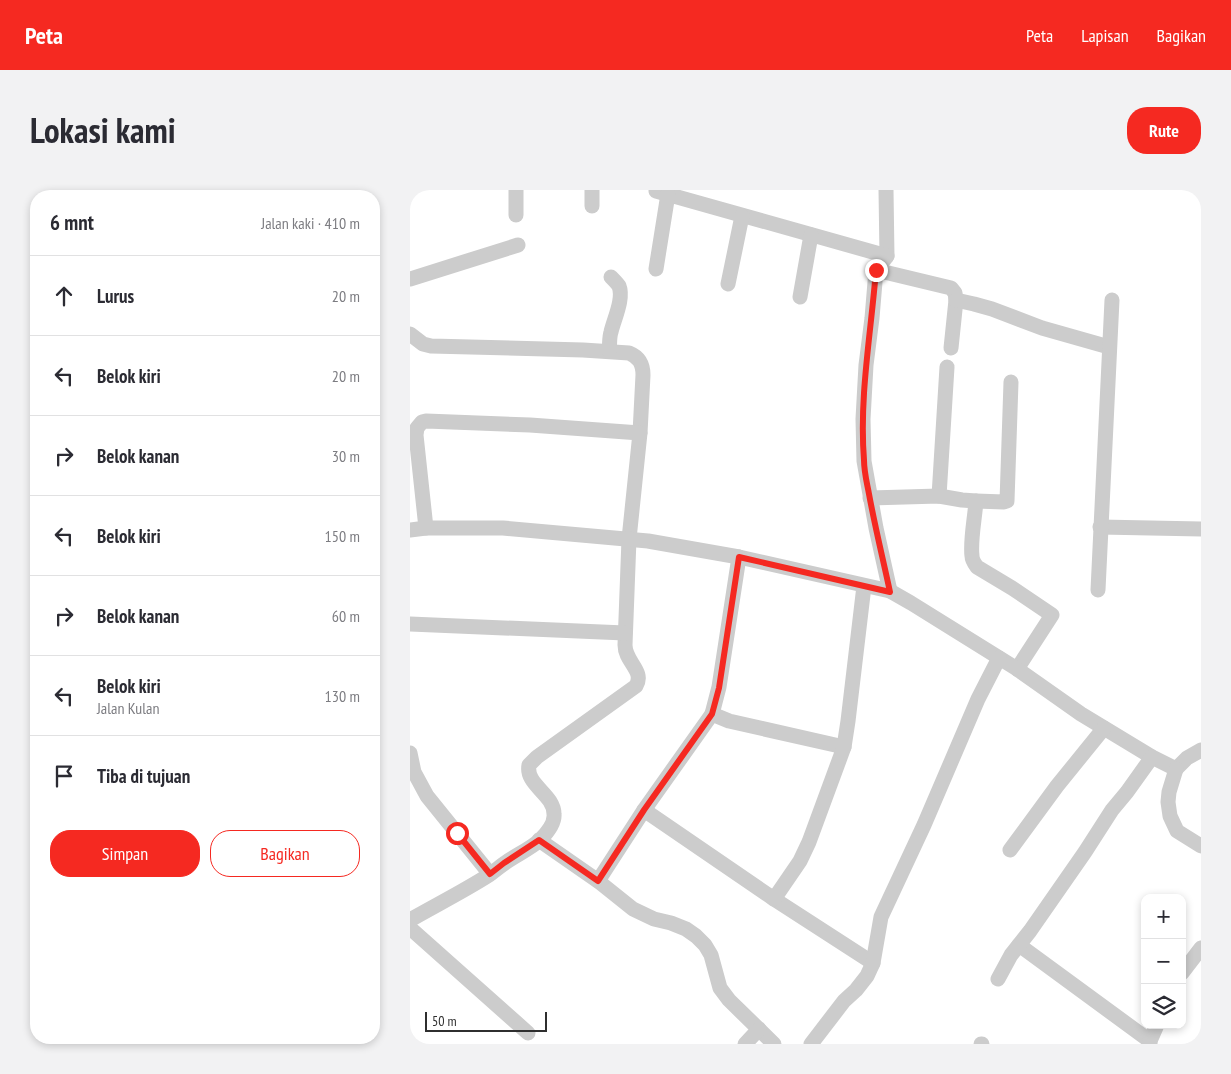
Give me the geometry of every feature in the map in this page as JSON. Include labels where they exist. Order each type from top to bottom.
[{"type":"street","points":[[516,190],[516,215]]},
{"type":"street","points":[[592,190],[592,206]]},
{"type":"street","points":[[886,190],[886,256],[876,270],[866,365],[863,419],[864,461],[890,592]]},
{"type":"street","points":[[656,269],[662,193],[886,256]]},
{"type":"street","points":[[728,284],[742,216]]},
{"type":"street","points":[[800,297],[812,235]]},
{"type":"street","points":[[410,279],[518,245]]},
{"type":"street","points":[[876,270],[951,288],[955,292],[956,300],[951,348]]},
{"type":"street","points":[[609,351],[610,337],[619,303],[620,291],[612,277]]},
{"type":"street","points":[[956,300],[983,307],[1042,328],[1109,347]]},
{"type":"street","points":[[1098,590],[1112,300]]},
{"type":"street","points":[[410,334],[423,344],[431,346],[629,353],[639,359],[643,375],[640,433],[629,539],[625,633],[626,655],[636,670],[639,677],[638,682],[636,686],[537,757],[529,765],[528,773],[553,806],[554,818],[547,832],[539,840],[490,874],[410,920]]},
{"type":"street","points":[[939,496],[947,367]]},
{"type":"street","points":[[870,498],[939,496],[962,500],[1007,501],[1011,382]]},
{"type":"street","points":[[426,528],[416,435],[422,422],[530,425],[640,433]]},
{"type":"street","points":[[976,501],[972,548],[974,563],[977,567],[1012,588],[1055,609],[1018,669]]},
{"type":"street","points":[[1100,527],[1201,529]]},
{"type":"street","points":[[410,530],[426,528],[503,528],[648,541],[739,557],[890,592],[1018,669],[1081,714],[1152,757],[1176,769]]},
{"type":"street","points":[[598,881],[644,810],[712,714],[719,688],[739,557]]},
{"type":"street","points":[[774,899],[800,861],[809,842],[844,747],[864,586]]},
{"type":"street","points":[[410,624],[625,633]]},
{"type":"street","points":[[811,1044],[844,1001],[867,976],[873,963],[881,917],[924,825],[978,699],[999,658]]},
{"type":"street","points":[[712,714],[729,721],[844,747]]},
{"type":"street","points":[[1010,850],[1057,786],[1104,728]]},
{"type":"street","points":[[1201,750],[1187,758],[1176,769],[1168,802],[1170,816],[1177,831],[1201,846]]},
{"type":"street","points":[[410,753],[414,772],[427,796],[490,874]]},
{"type":"street","points":[[998,979],[1012,955],[1085,852],[1112,810],[1152,757]]},
{"type":"street","points":[[644,810],[774,899],[873,963]]},
{"type":"street","points":[[539,840],[598,881],[633,909],[654,919],[672,923],[696,936],[705,945],[710,955],[720,988],[729,1000],[774,1044]]},
{"type":"street","points":[[410,928],[528,1033]]},
{"type":"street","points":[[1019,945],[1150,1043],[1156,1029]]},
{"type":"street","points":[[1186,968],[1201,948]]},
{"type":"street","points":[[745,1044],[759,1029]]},
{"type":"route","points":[[457,833],[490,874],[539,840],[598,881],[644,810],[712,714],[719,688],[739,557],[890,592],[864,461],[863,419],[866,365],[876,270]]}]
